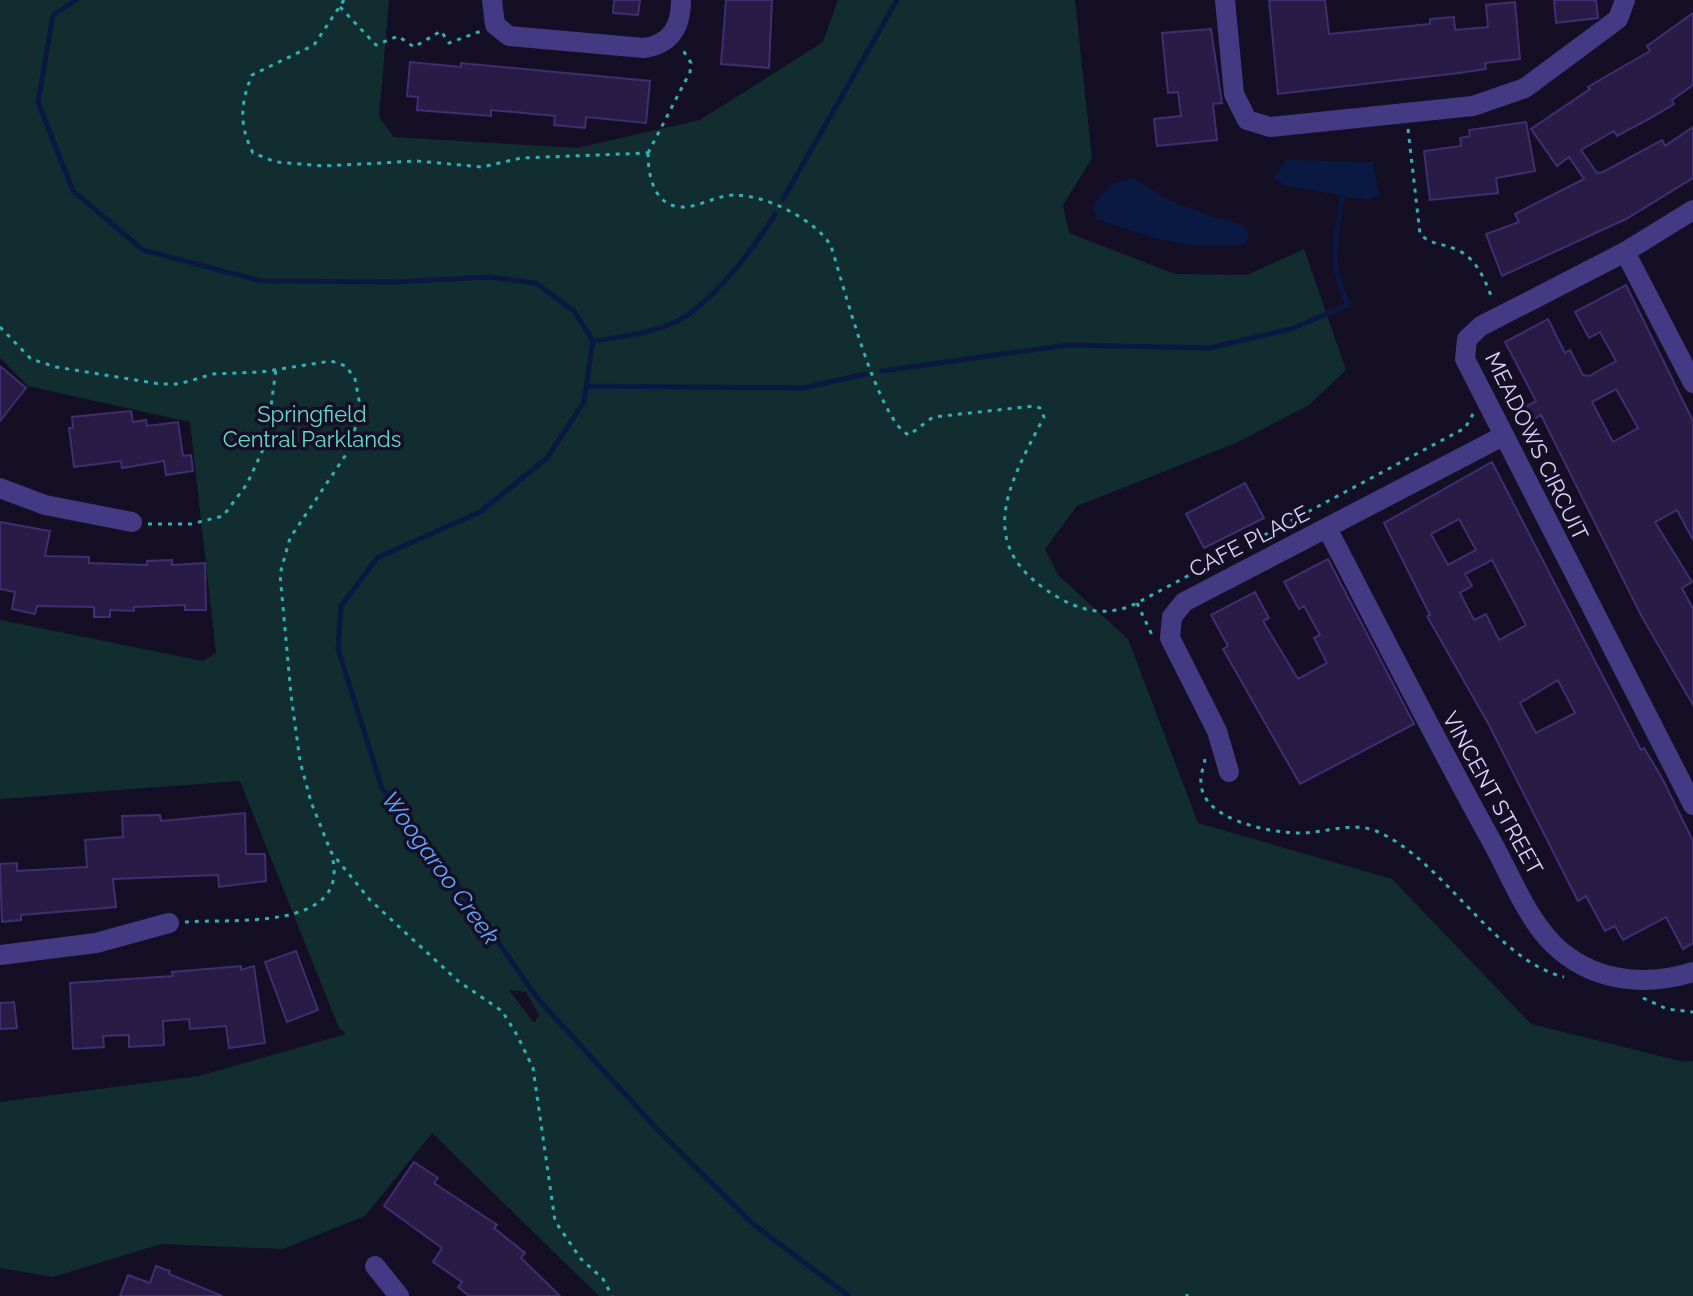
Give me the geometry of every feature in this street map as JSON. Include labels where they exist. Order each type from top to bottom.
[{"type":"street","points":[[492,0],[495,25],[502,32],[517,37],[633,47],[654,46],[671,36],[678,25],[681,0]]},
{"type":"street","points":[[1225,0],[1234,94],[1247,120],[1270,127],[1473,106],[1525,88],[1618,19],[1625,0]]},
{"type":"street","name":"MEADOWS CIRCUIT","points":[[1693,210],[1625,252],[1481,326],[1467,339],[1465,359],[1693,805]]},
{"type":"street","points":[[1625,252],[1693,383]]},
{"type":"street","name":"CAFE PLACE","points":[[1229,772],[1217,731],[1170,638],[1172,617],[1184,602],[1503,436]]},
{"type":"street","points":[[0,488],[45,505],[132,522]]},
{"type":"street","name":"VINCENT STREET","points":[[1327,528],[1446,759],[1552,943],[1581,965],[1621,981],[1664,981],[1693,972]]},
{"type":"street","points":[[0,955],[96,943],[169,923]]},
{"type":"street","points":[[375,1266],[399,1296]]},
{"type":"path","points":[[344,0],[314,45],[252,75],[242,98],[242,126],[253,153],[276,162],[324,166],[417,161],[482,167],[521,158],[648,153]]},
{"type":"path","points":[[340,7],[376,45],[398,36],[414,47],[441,31],[449,43],[495,25]]},
{"type":"path","points":[[671,36],[687,54],[690,72],[648,153],[651,185],[658,197],[671,204],[689,207],[733,195],[756,198],[824,234],[831,246],[888,417],[900,431],[909,435],[919,431],[933,417],[1034,406],[1040,408],[1044,417],[1014,472],[1006,504],[1008,550],[1037,585],[1066,602],[1112,613],[1284,526]]},
{"type":"path","points":[[1406,113],[1420,234],[1427,241],[1455,249],[1480,269],[1500,316]]},
{"type":"path","points":[[0,327],[31,359],[56,367],[145,381],[179,384],[213,374],[339,361],[355,379],[359,400],[356,426],[345,456],[290,538],[280,574],[300,761],[311,802],[331,852],[335,870],[330,889],[314,904],[292,915],[255,922],[169,923]]},
{"type":"path","points":[[132,522],[191,524],[223,516],[247,484],[266,443],[276,369]]},
{"type":"path","points":[[1137,603],[1157,644]]},
{"type":"path","points":[[1205,750],[1201,783],[1204,796],[1218,810],[1240,821],[1297,833],[1351,827],[1378,832],[1409,853],[1530,962],[1567,977]]},
{"type":"path","points":[[331,852],[370,900],[458,981],[502,1011],[533,1068],[555,1221],[581,1259],[603,1279],[612,1296]]},
{"type":"path","points":[[1634,994],[1667,1009],[1693,1012]]},
{"type":"green space","name":"Springfield Central Parklands","points":[[0,0],[389,0],[379,117],[394,137],[577,148],[700,120],[823,42],[838,0],[1075,0],[1092,158],[1063,205],[1069,233],[1175,274],[1247,275],[1304,249],[1346,370],[1309,405],[1236,443],[1077,506],[1045,549],[1058,575],[1128,639],[1198,823],[1392,879],[1531,1024],[1684,1062],[1693,1061],[1693,1296],[599,1296],[432,1133],[365,1216],[283,1249],[161,1244],[53,1277],[0,1268],[0,1102],[199,1076],[346,1034],[339,1028],[240,781],[0,799],[0,620],[203,661],[216,653],[190,422],[28,386],[0,358]],"holes":[[[509,990],[526,992],[539,1015],[534,1023]]]},
{"type":"water","points":[[1286,160],[1373,162],[1379,194],[1367,200],[1283,185],[1274,177]]},
{"type":"water","points":[[1134,178],[1186,207],[1243,225],[1249,236],[1244,244],[1187,245],[1096,219],[1093,205],[1111,184]]},
{"type":"building","points":[[614,0],[640,0],[638,15],[613,13]]},
{"type":"building","points":[[726,0],[772,0],[769,68],[721,64]]},
{"type":"building","points":[[1269,0],[1325,0],[1329,34],[1430,24],[1430,19],[1454,17],[1455,30],[1488,27],[1486,5],[1515,2],[1520,59],[1485,63],[1486,69],[1459,73],[1278,94]]},
{"type":"building","points":[[1554,0],[1596,0],[1598,18],[1556,23]]},
{"type":"building","points":[[1693,13],[1693,85],[1672,100],[1674,104],[1649,119],[1617,136],[1614,131],[1581,150],[1597,173],[1603,172],[1662,140],[1665,146],[1693,127],[1693,178],[1626,219],[1502,276],[1486,234],[1519,222],[1515,214],[1584,179],[1569,157],[1557,166],[1531,129],[1590,89],[1588,87],[1650,51],[1647,46]]},
{"type":"building","points":[[1211,29],[1222,103],[1213,104],[1217,140],[1157,146],[1154,119],[1181,116],[1178,92],[1168,93],[1162,33]]},
{"type":"building","points":[[410,62],[461,67],[461,63],[650,81],[646,123],[586,117],[585,128],[554,125],[555,116],[491,110],[491,116],[417,110],[418,97],[407,96]]},
{"type":"building","points":[[1526,122],[1535,171],[1496,178],[1498,193],[1430,200],[1424,151],[1461,146],[1460,138],[1470,136],[1469,130]]},
{"type":"building","points":[[1626,285],[1693,421],[1693,540],[1677,510],[1655,522],[1692,582],[1682,588],[1693,609],[1693,705],[1642,617],[1541,415],[1534,419],[1527,406],[1536,401],[1505,342],[1548,319],[1565,353],[1570,350],[1583,375],[1589,376],[1616,361],[1600,332],[1589,338],[1575,312]],"holes":[[[1616,389],[1638,428],[1613,442],[1592,402]]]},
{"type":"building","points":[[0,366],[26,388],[0,421]]},
{"type":"building","points":[[131,411],[133,422],[146,420],[147,426],[178,422],[183,456],[191,455],[193,471],[166,475],[164,461],[122,468],[121,461],[74,467],[69,428],[73,428],[72,417]]},
{"type":"building","points":[[1492,462],[1641,750],[1644,748],[1662,778],[1693,841],[1693,943],[1683,949],[1666,917],[1623,940],[1615,926],[1605,931],[1586,896],[1578,901],[1489,725],[1427,616],[1430,615],[1384,523]],"holes":[[[1459,519],[1476,550],[1448,565],[1431,534]],[[1492,560],[1526,625],[1499,640],[1486,614],[1474,620],[1460,593],[1472,586],[1465,574]],[[1558,680],[1575,713],[1536,733],[1520,703]]]},
{"type":"building","points":[[1245,483],[1264,518],[1204,548],[1186,514]]},
{"type":"building","points":[[0,522],[50,531],[45,556],[89,557],[89,563],[147,565],[147,561],[172,560],[172,565],[205,563],[206,610],[185,610],[185,605],[134,607],[134,611],[110,610],[110,617],[94,617],[94,607],[37,606],[35,614],[12,609],[15,592],[0,589]]},
{"type":"building","points":[[1328,559],[1414,724],[1300,784],[1223,649],[1228,646],[1211,615],[1255,592],[1269,618],[1263,621],[1298,679],[1327,663],[1314,638],[1320,635],[1304,606],[1299,609],[1284,582]]},
{"type":"building","points":[[245,813],[246,854],[265,854],[266,881],[219,887],[218,875],[113,879],[116,907],[21,915],[21,920],[2,922],[0,864],[17,863],[17,871],[87,867],[85,840],[123,837],[122,816],[160,815],[161,821]]},
{"type":"building","points":[[296,951],[318,1010],[287,1022],[265,962]]},
{"type":"building","points":[[241,966],[241,970],[254,966],[265,1043],[229,1048],[226,1026],[190,1029],[189,1019],[163,1021],[164,1045],[129,1047],[129,1035],[103,1036],[104,1047],[73,1049],[70,983],[173,976],[172,972]]},
{"type":"building","points":[[14,1002],[17,1028],[0,1029],[0,1003]]},
{"type":"building","points":[[414,1162],[438,1178],[434,1183],[497,1225],[494,1228],[525,1253],[521,1258],[560,1296],[469,1296],[458,1287],[462,1282],[433,1262],[442,1248],[384,1206]]},
{"type":"building","points":[[156,1266],[222,1296],[120,1296],[128,1275],[150,1283]]},
{"type":"waterway","name":"Woogaroo Creek","points":[[76,0],[53,15],[38,102],[73,191],[143,250],[261,281],[397,282],[488,277],[536,283],[574,311],[593,341],[584,402],[547,458],[480,512],[377,558],[341,606],[338,649],[382,788],[463,892],[538,999],[656,1128],[753,1224],[849,1296]]},
{"type":"waterway","points":[[783,199],[897,0]]},
{"type":"waterway","points":[[882,371],[1067,345],[1209,348],[1291,329],[1348,305],[1338,276],[1335,251],[1343,196]]},
{"type":"waterway","points":[[593,341],[655,330],[689,314],[736,268],[775,214]]},
{"type":"waterway","points":[[587,386],[803,388],[866,374]]}]
